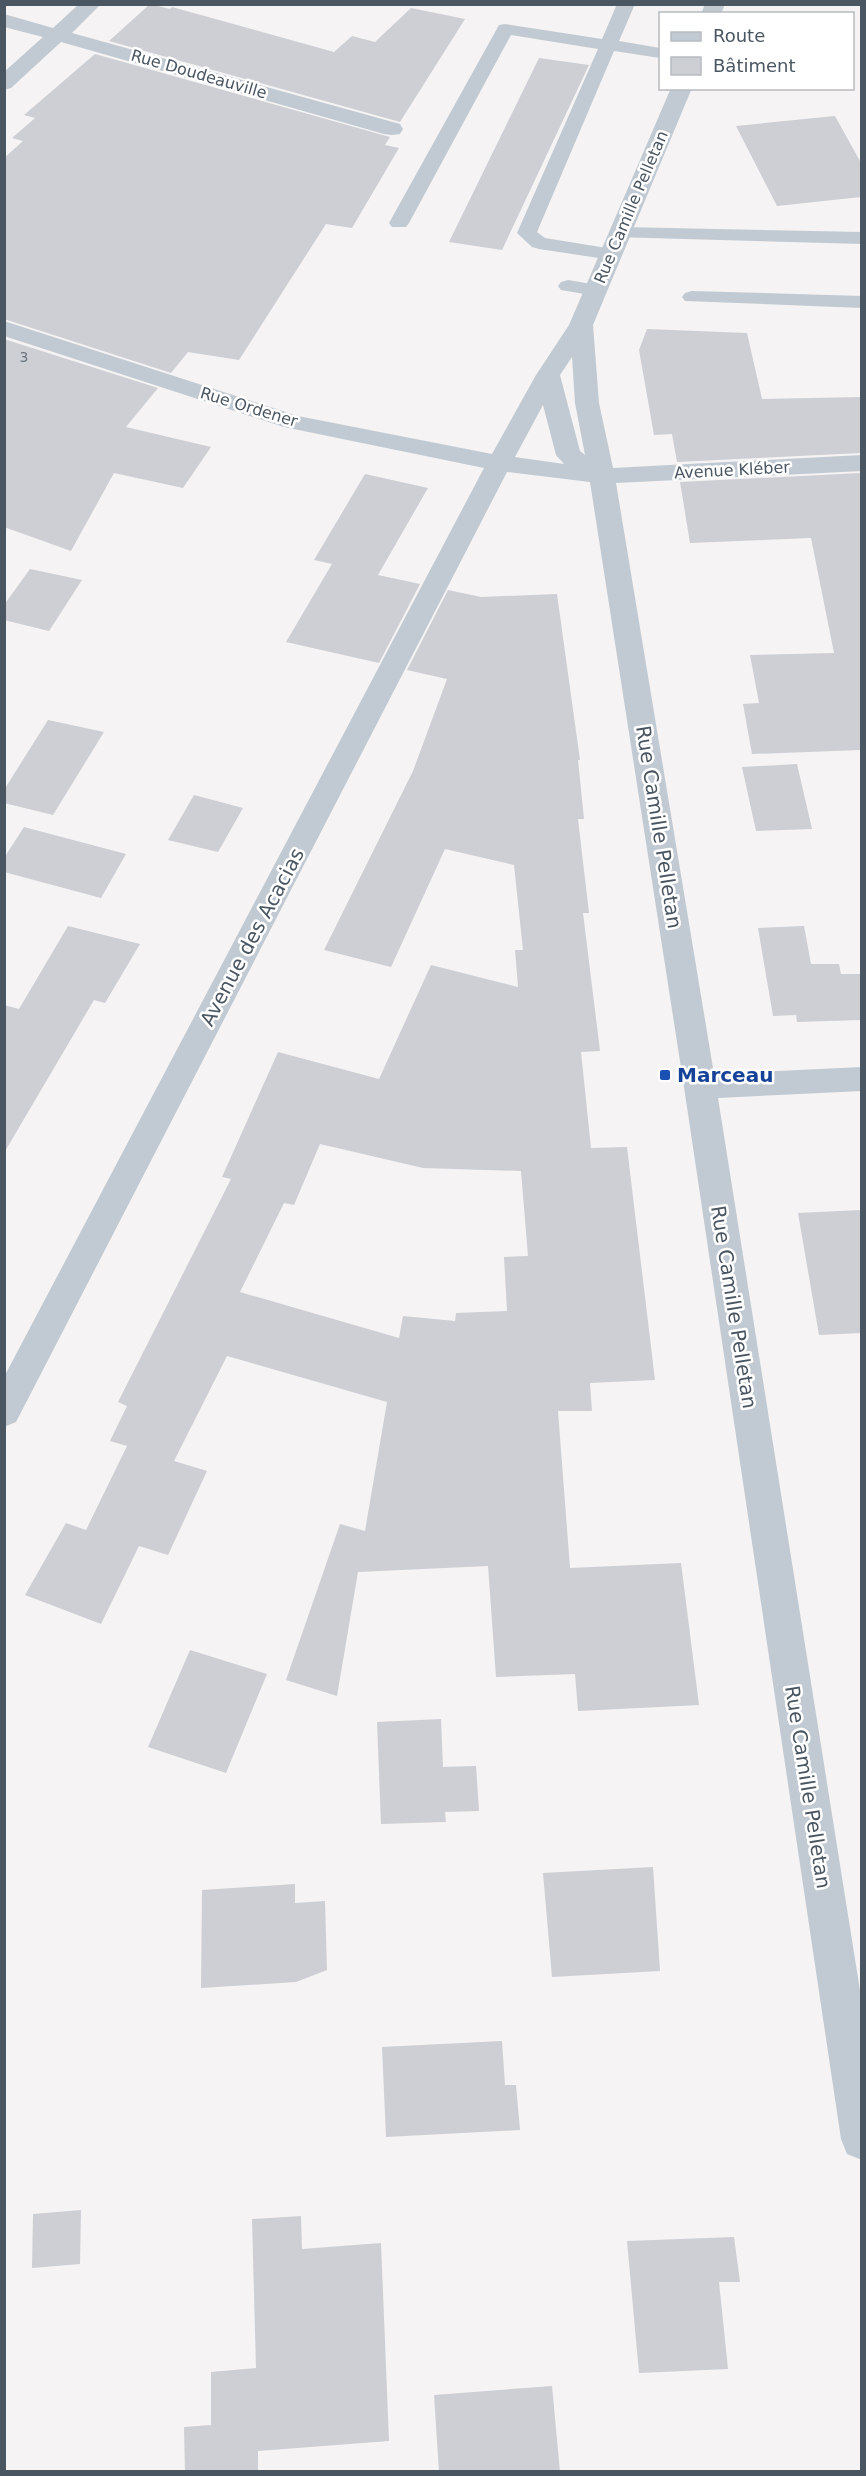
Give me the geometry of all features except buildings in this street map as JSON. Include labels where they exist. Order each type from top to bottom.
[{"type":"street","points":[[4,84],[91,4]]},
{"type":"street","name":"Rue Doudeauville","points":[[4,20],[392,129]]},
{"type":"street","name":"Rue Camille Pelletan","points":[[499,463],[548,375],[581,325],[681,90]]},
{"type":"street","name":"Rue Camille Pelletan","points":[[581,325],[587,403],[602,476],[700,1087],[861,2139]]},
{"type":"street","name":"Rue Ordener","points":[[4,328],[293,422],[499,463],[602,476]]},
{"type":"street","points":[[548,375],[568,455],[602,476]]},
{"type":"street","name":"Avenue des Acacias","points":[[4,1412],[499,463]]},
{"type":"street","name":"Avenue Kléber","points":[[602,476],[861,464]]},
{"type":"street","points":[[700,1087],[861,1079]]},
{"type":"lane","points":[[612,254],[539,243],[527,233],[626,4]]},
{"type":"lane","points":[[399,224],[505,29],[659,53]]},
{"type":"lane","points":[[622,233],[861,238]]},
{"type":"lane","points":[[568,286],[596,290]]},
{"type":"lane","points":[[692,297],[861,302]]},
{"type":"place","name":"Marceau","points":[[665,1075]]}]
